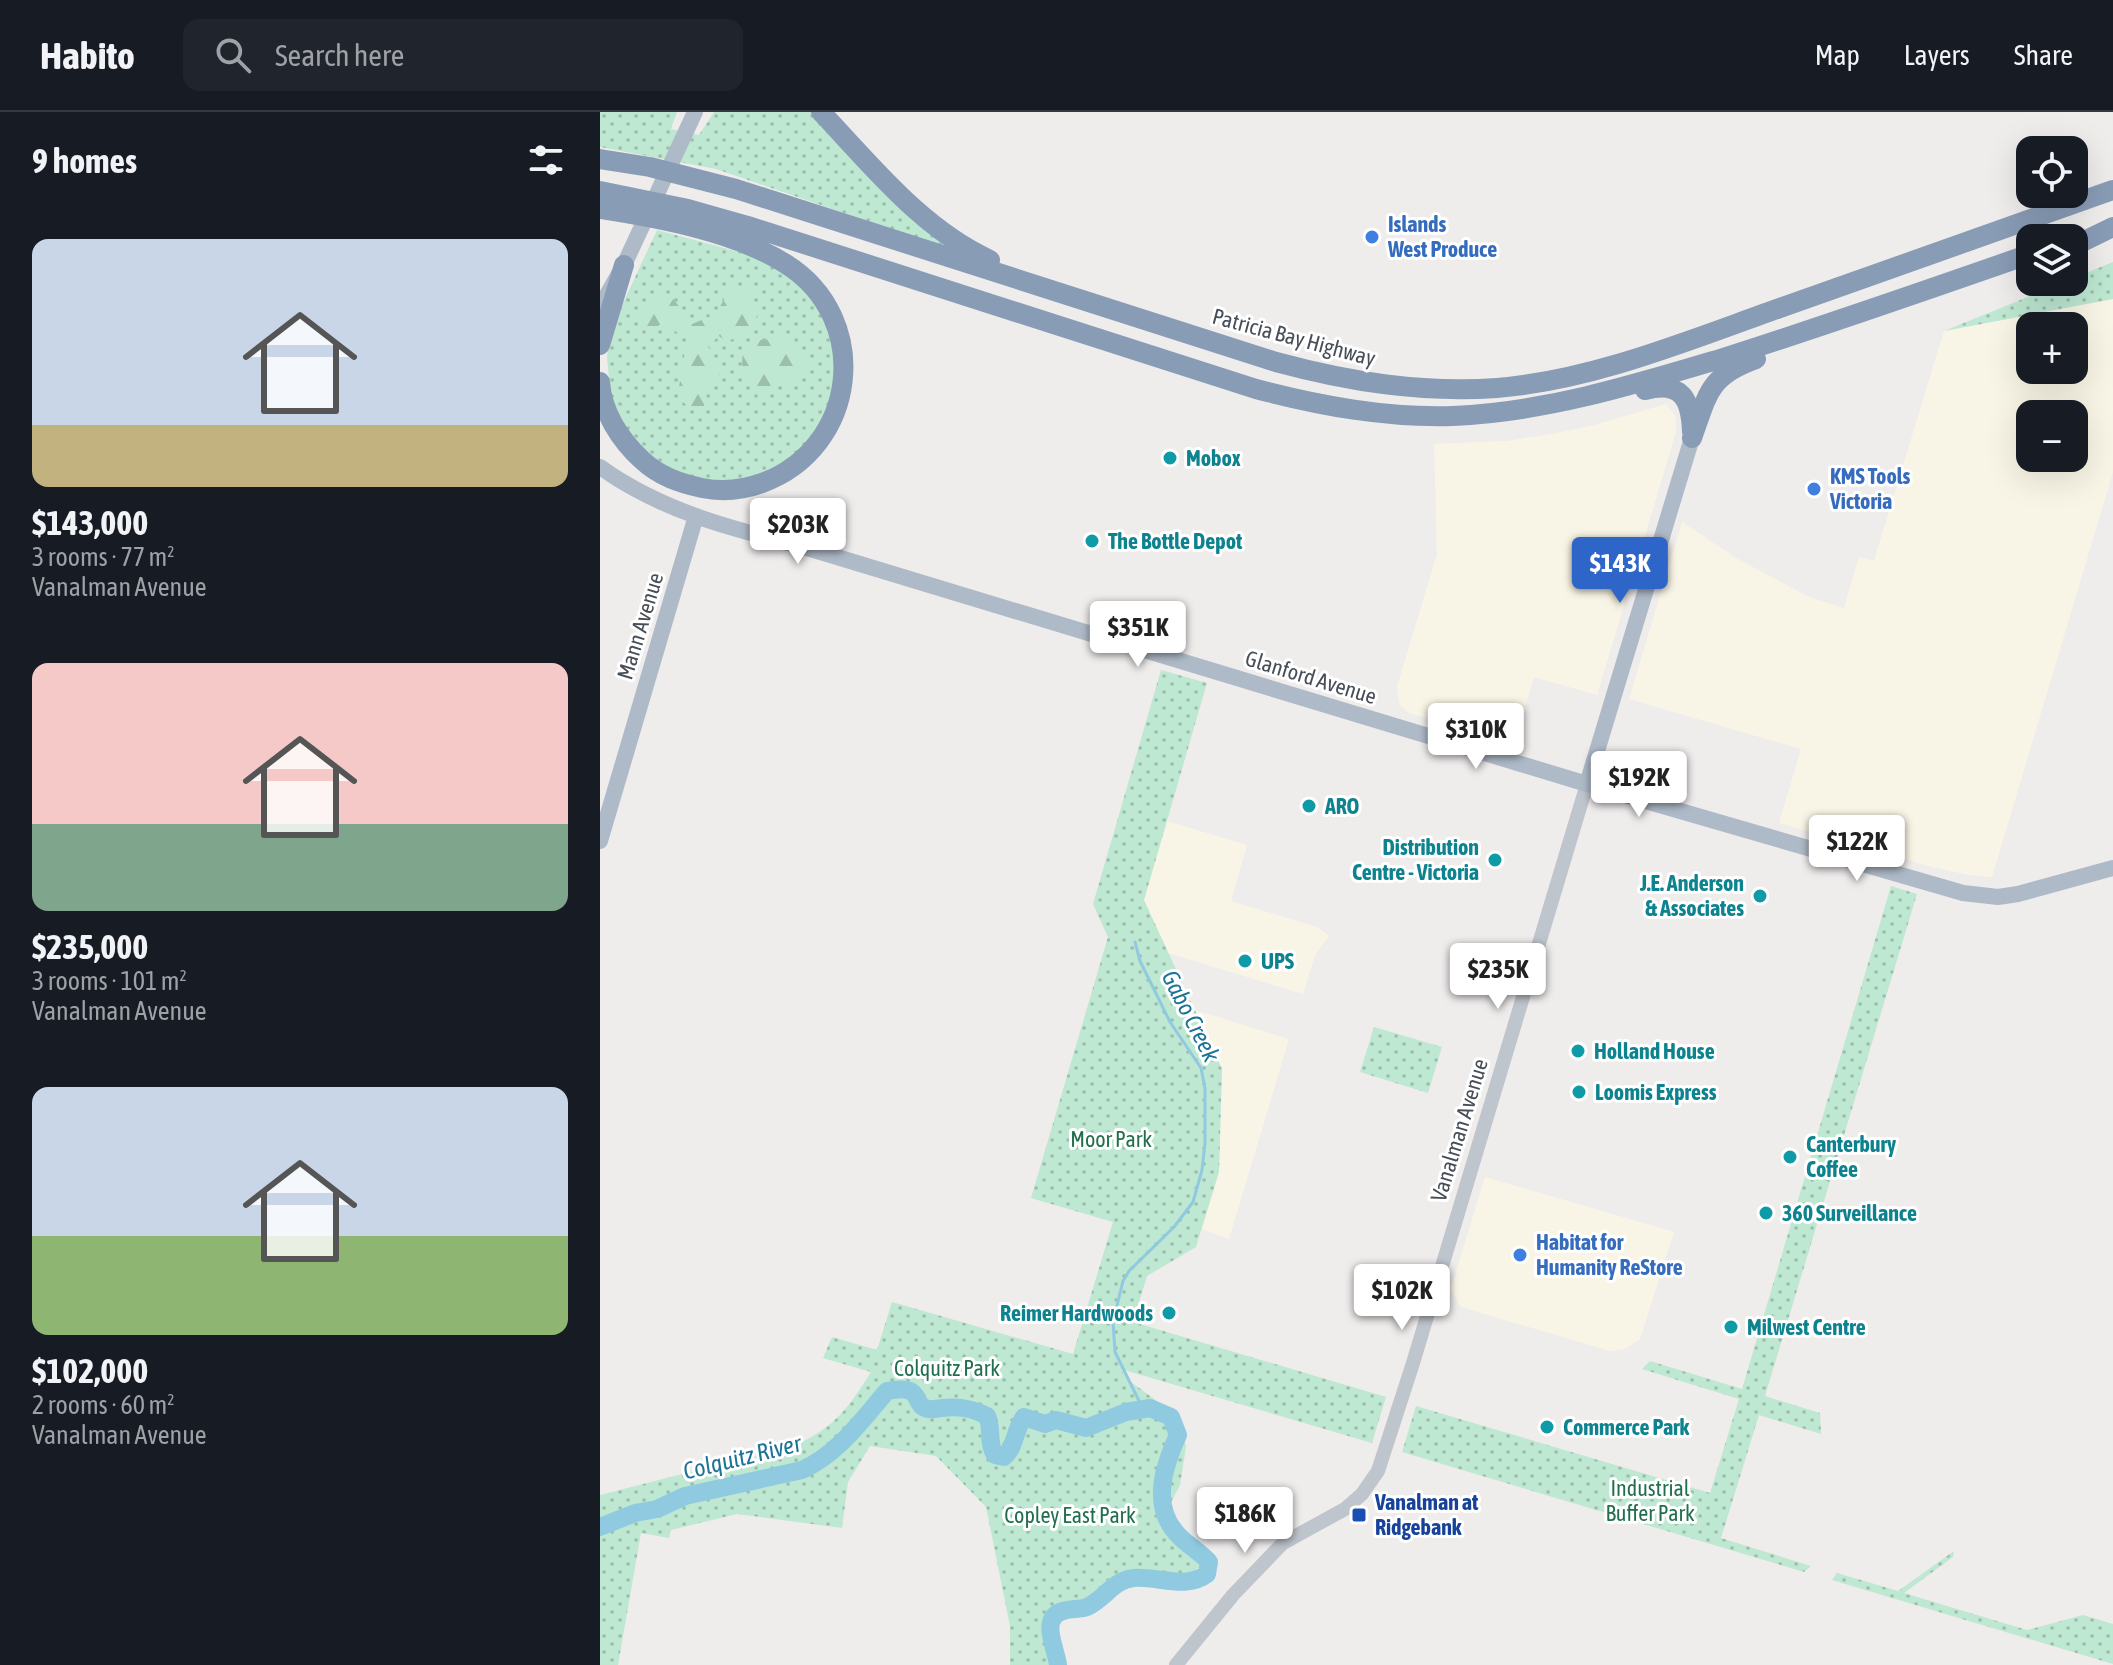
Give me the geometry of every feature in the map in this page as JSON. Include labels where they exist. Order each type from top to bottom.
[{"type":"highway","points":[[821,112],[925,217],[948,237],[973,252],[997,263],[1197,329],[1276,362]]},
{"type":"highway","name":"Patricia Bay Highway","points":[[600,159],[650,167],[736,189],[1276,362],[1388,386],[1466,390],[1534,383],[1665,349],[2113,190]]},
{"type":"highway","points":[[600,191],[688,209],[748,226],[1256,389],[1433,424],[1499,421],[1583,407],[1659,386],[1674,389],[1683,396],[1691,409],[1692,438]]},
{"type":"highway","points":[[600,209],[658,220],[734,241],[787,265],[806,279],[831,313],[843,355],[844,376],[841,396],[828,429],[805,458],[775,478],[730,490],[686,485],[648,466],[632,451],[608,414],[600,382]]},
{"type":"highway","points":[[2088,234],[2113,226]]},
{"type":"highway","points":[[2088,239],[2113,226]]},
{"type":"highway","points":[[600,345],[627,258]]},
{"type":"highway","points":[[1385,414],[1488,414],[1566,401],[1801,333],[2016,259]]},
{"type":"highway","points":[[1692,438],[1709,391],[1716,380],[1728,371],[2016,268]]},
{"type":"main road","points":[[600,307],[627,258],[695,112]]},
{"type":"main road","name":"Vanalman Avenue","points":[[1587,784],[1692,438]]},
{"type":"main road","name":"Glanford Avenue","points":[[602,467],[639,493],[696,516],[1587,784],[1981,896],[2018,894],[2113,868]]},
{"type":"main road","name":"Mann Avenue","points":[[600,841],[696,516]]},
{"type":"street","name":"Vanalman Avenue","points":[[1176,1665],[1233,1595],[1283,1543],[1345,1509],[1362,1494],[1378,1471],[1587,784]]},
{"type":"shaded area","points":[[2113,299],[2113,472],[1992,877],[1932,867],[1779,823],[1801,749],[1629,699],[1682,522],[1736,558],[1809,597],[1844,608],[1859,557],[1874,561],[1944,331],[2016,317],[2016,384],[2088,384],[2088,312],[2044,312]]},
{"type":"shaded area","points":[[1666,404],[1675,416],[1676,432],[1597,695],[1534,677],[1514,744],[1409,713],[1400,705],[1397,687],[1437,554],[1434,444],[1506,441],[1546,435],[1591,426]]},
{"type":"shaded area","points":[[1167,821],[1247,845],[1231,901],[1317,927],[1329,936],[1315,955],[1303,994],[1168,953],[1144,900]]},
{"type":"shaded area","points":[[1195,1010],[1289,1039],[1229,1239],[1202,1229],[1219,1172],[1222,1069]]},
{"type":"shaded area","points":[[1485,1177],[1674,1232],[1640,1339],[1625,1349],[1610,1351],[1461,1307],[1452,1292],[1452,1285]]},
{"type":"green space","points":[[600,112],[677,112],[671,129],[699,135],[714,112],[813,112],[949,243],[946,248],[716,169],[600,147]]},
{"type":"green space","points":[[657,230],[754,256],[784,270],[812,295],[830,326],[837,387],[824,424],[799,455],[737,484],[701,482],[671,472],[632,442],[611,398],[607,357],[609,340]]},
{"type":"green space","points":[[2113,262],[2113,299],[2044,312],[2016,312],[2016,317],[1944,331],[2030,296],[2088,296],[2088,272]]},
{"type":"green space","points":[[729,290],[749,290],[759,313],[748,331],[727,342],[719,336],[708,346],[721,374],[707,385],[701,415],[684,403],[679,387],[687,339],[663,323],[647,332],[634,318],[650,301],[672,297],[692,324],[716,314]]},
{"type":"green space","points":[[792,337],[810,363],[793,384],[779,380],[757,395],[743,373],[744,346],[760,340]]},
{"type":"green space","points":[[1161,670],[1207,683],[1144,900],[1222,1069],[1219,1172],[1196,1247],[1147,1276],[1133,1322],[1386,1397],[1372,1443],[1121,1369],[1127,1379],[1180,1418],[1186,1447],[1180,1485],[1169,1506],[1195,1543],[1201,1567],[1196,1569],[1195,1577],[1186,1579],[1139,1575],[1119,1579],[1101,1589],[1091,1600],[1064,1609],[1056,1620],[1058,1665],[1010,1665],[1010,1626],[986,1507],[936,1456],[870,1446],[848,1482],[842,1528],[737,1514],[671,1530],[669,1538],[641,1533],[618,1665],[600,1665],[600,1495],[793,1446],[820,1432],[839,1416],[871,1372],[823,1358],[832,1337],[877,1350],[892,1302],[1073,1354],[1113,1222],[1031,1198],[1108,937],[1093,904]]},
{"type":"green space","name":"Industrial Buffer Park","points":[[1891,886],[1917,894],[1765,1396],[1820,1413],[1821,1434],[1759,1415],[1721,1538],[1811,1566],[1804,1572],[1402,1452],[1416,1406],[1710,1493],[1739,1399],[1642,1369],[1650,1361],[1742,1389]]},
{"type":"green space","points":[[1374,1027],[1442,1047],[1428,1093],[1360,1072]]},
{"type":"green space","points":[[1954,1551],[1953,1557],[1904,1593],[2027,1630],[2083,1615],[2113,1624],[2113,1664],[1832,1580],[1837,1573],[1898,1591]]},
{"type":"waterway","name":"Gabo Creek","points":[[1135,942],[1140,961],[1170,1022],[1201,1068],[1205,1088],[1205,1143],[1202,1170],[1193,1202],[1174,1227],[1129,1271],[1123,1281],[1113,1322],[1115,1352],[1143,1409]]},
{"type":"waterway","name":"Colquitz River","points":[[600,1527],[635,1513],[657,1509],[685,1496],[802,1470],[838,1446],[887,1391],[908,1390],[923,1407],[929,1409],[960,1408],[987,1416],[995,1455],[1004,1457],[1024,1417],[1045,1424],[1056,1420],[1086,1428],[1126,1412],[1150,1408],[1171,1417],[1178,1435],[1164,1474],[1162,1501],[1165,1513],[1180,1537],[1209,1562],[1207,1574],[1199,1579],[1181,1582],[1127,1579],[1087,1607],[1056,1615],[1050,1627],[1058,1665]]},
{"type":"place","name":"Islands West Produce","points":[[1372,237]]},
{"type":"place","name":"Mobox","points":[[1170,458]]},
{"type":"place","name":"KMS Tools Victoria","points":[[1814,489]]},
{"type":"place","name":"The Bottle Depot","points":[[1092,541]]},
{"type":"place","name":"ARO","points":[[1309,806]]},
{"type":"place","name":"Distribution Centre - Victoria","points":[[1495,860]]},
{"type":"place","name":"J.E. Anderson & Associates","points":[[1760,896]]},
{"type":"place","name":"UPS","points":[[1245,961]]},
{"type":"place","name":"Holland House","points":[[1578,1051]]},
{"type":"place","name":"Loomis Express","points":[[1579,1092]]},
{"type":"place","name":"Canterbury Coffee","points":[[1790,1157]]},
{"type":"place","name":"360 Surveillance","points":[[1766,1213]]},
{"type":"place","name":"Habitat for Humanity ReStore","points":[[1520,1255]]},
{"type":"place","name":"Reimer Hardwoods","points":[[1169,1313]]},
{"type":"place","name":"Milwest Centre","points":[[1731,1327]]},
{"type":"place","name":"Commerce Park","points":[[1547,1427]]},
{"type":"place","name":"Vanalman at Ridgebank","points":[[1359,1515]]},
{"type":"park label","name":"Moor Park","points":[[1111,1139]]},
{"type":"park label","name":"Colquitz Park","points":[[947,1368]]},
{"type":"park label","name":"Copley East Park","points":[[1070,1515]]}]
